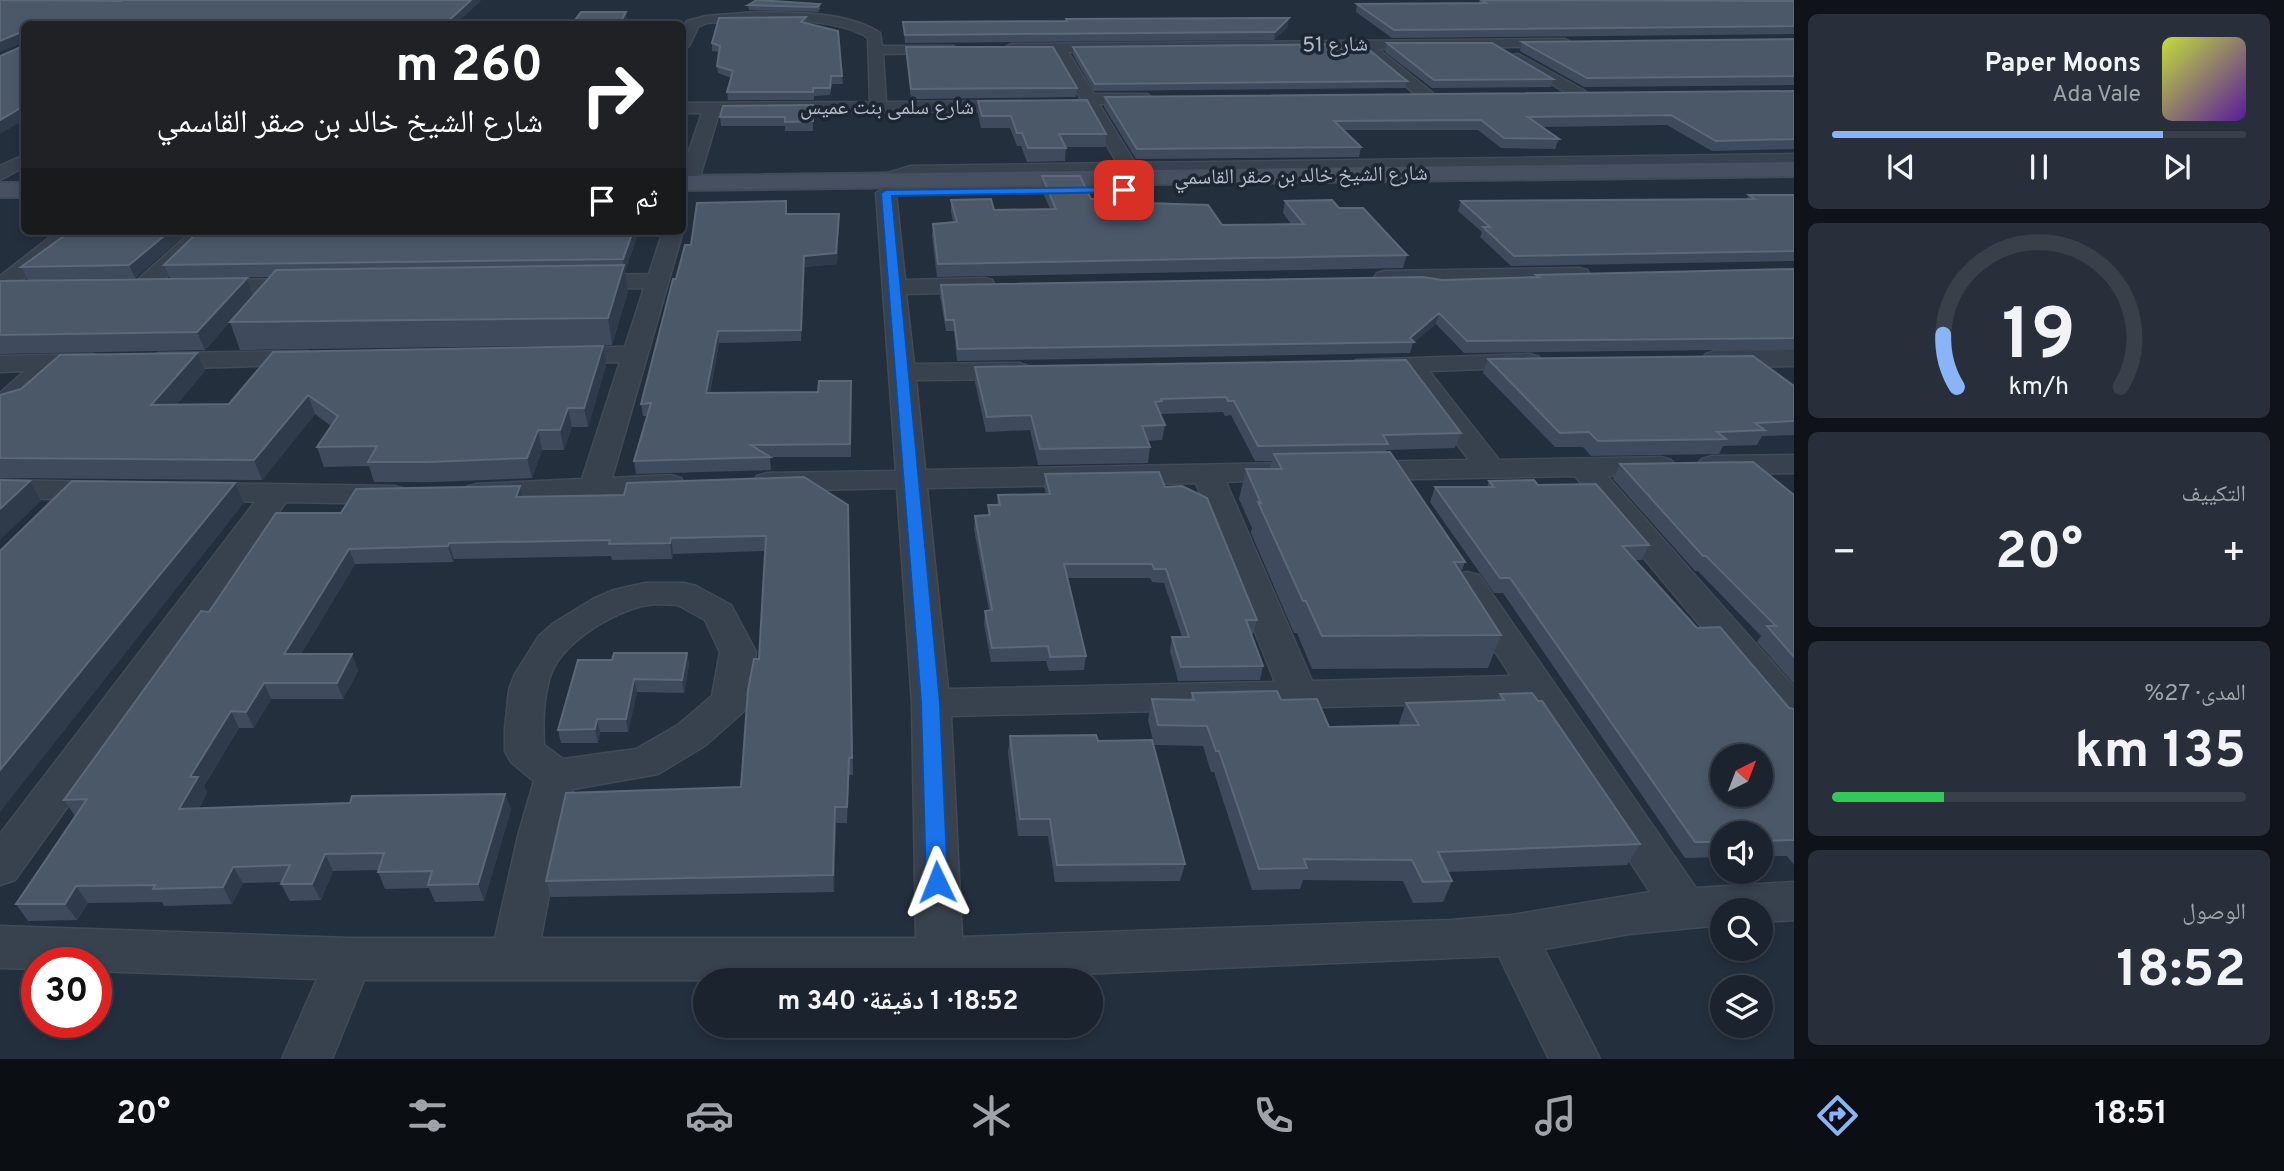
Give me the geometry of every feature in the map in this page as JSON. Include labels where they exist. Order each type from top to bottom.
[{"type":"main road","name":"شارع الشيخ خالد بن صقر القاسمي","points":[[883,187],[1132,173],[1794,169]]},
{"type":"main road","name":"شارع الشيخ خالد بن صقر القاسمي","points":[[686,192],[883,187],[1794,182]]},
{"type":"street","points":[[686,37],[692,24],[701,20],[762,17],[845,23],[873,32],[878,107]]},
{"type":"street","points":[[1492,43],[1585,94],[1551,95]]},
{"type":"street","name":"شارع 51","points":[[993,48],[1574,43]]},
{"type":"street","points":[[1363,44],[1433,96],[1399,97]]},
{"type":"street","points":[[1058,47],[1086,103],[1132,173],[1794,159]]},
{"type":"street","points":[[876,50],[967,49]]},
{"type":"street","points":[[1086,103],[1170,99]]},
{"type":"street","name":"شارع سلمى بنت عميس","points":[[686,108],[1039,106]]},
{"type":"street","points":[[686,186],[712,108]]},
{"type":"street","points":[[10,189],[21,166]]},
{"type":"street","points":[[883,187],[931,703],[940,959]]},
{"type":"street","points":[[0,288],[66,235]]},
{"type":"street","points":[[142,288],[200,235]]},
{"type":"street","points":[[595,486],[672,235]]},
{"type":"street","points":[[1359,279],[1602,274]]},
{"type":"street","points":[[563,282],[658,281]]},
{"type":"street","points":[[116,288],[318,285]]},
{"type":"street","points":[[894,287],[1004,285]]},
{"type":"street","points":[[253,314],[278,286]]},
{"type":"street","points":[[0,288],[39,289]]},
{"type":"street","points":[[213,360],[237,332]]},
{"type":"street","points":[[540,356],[635,354]]},
{"type":"street","points":[[1697,359],[1794,358]]},
{"type":"street","points":[[0,364],[335,359]]},
{"type":"street","points":[[1342,365],[1557,362]]},
{"type":"street","points":[[0,407],[49,363]]},
{"type":"street","points":[[1410,364],[1490,468]]},
{"type":"street","points":[[901,372],[1039,370]]},
{"type":"street","points":[[1583,467],[1794,712]]},
{"type":"street","points":[[746,482],[1490,468],[1790,468]]},
{"type":"street","points":[[1391,471],[1414,505]]},
{"type":"street","points":[[1207,473],[1299,695]]},
{"type":"street","points":[[168,492],[434,494],[691,484]]},
{"type":"street","points":[[0,489],[127,491]]},
{"type":"street","points":[[46,517],[73,490]]},
{"type":"street","points":[[0,867],[277,494]]},
{"type":"street","points":[[1445,551],[1685,908]]},
{"type":"street","points":[[684,594],[719,613],[738,652],[730,702],[692,735],[644,762],[556,776],[525,751],[524,719],[528,687],[540,657],[566,630],[600,609],[640,595],[684,594]]},
{"type":"street","points":[[931,703],[1538,689]]},
{"type":"street","points":[[514,958],[539,836],[556,776]]},
{"type":"street","points":[[5,954],[349,959],[940,959],[1412,942],[1512,935],[1629,914],[1794,901]]},
{"type":"street","points":[[1512,935],[1575,1059]]},
{"type":"street","points":[[307,1059],[349,959]]},
{"type":"building","points":[[0,0],[471,0],[448,21],[21,21],[21,34],[0,41]]},
{"type":"building","points":[[757,0],[820,4],[817,7],[748,5]]},
{"type":"building","points":[[1481,0],[1794,1],[1794,26],[1394,30],[1357,4],[1486,3]]},
{"type":"building","points":[[581,12],[626,12],[621,21],[566,21],[575,20]]},
{"type":"building","points":[[806,17],[801,22],[838,31],[842,76],[831,76],[830,88],[813,88],[813,92],[727,92],[733,71],[717,66],[720,46],[712,43],[719,18]]},
{"type":"building","points":[[1289,18],[1275,32],[905,35],[903,22],[1067,21],[1066,19]]},
{"type":"building","points":[[1794,39],[1794,76],[1587,78],[1522,42]]},
{"type":"building","points":[[1387,43],[1492,43],[1553,79],[1434,80]]},
{"type":"building","points":[[1362,44],[1407,81],[1095,84],[1073,47]]},
{"type":"building","points":[[21,47],[21,108],[0,120],[0,56]]},
{"type":"building","points":[[906,47],[1053,47],[1077,88],[911,89]]},
{"type":"building","points":[[1794,91],[1794,139],[1716,141],[1671,115],[1528,117],[1559,139],[1504,138],[1481,120],[1334,121],[1361,147],[1137,149],[1105,97]]},
{"type":"building","points":[[1087,100],[1106,134],[1059,134],[1066,148],[1028,148],[1022,133],[1017,133],[1011,116],[982,116],[978,101]]},
{"type":"building","points":[[813,105],[813,121],[785,122],[785,117],[720,117],[723,106]]},
{"type":"building","points":[[1042,176],[1080,176],[1091,199],[1141,198],[1144,203],[1208,205],[1222,225],[1304,224],[1285,201],[1332,200],[1339,208],[1363,208],[1407,255],[938,264],[933,224],[957,222],[951,200],[991,199],[994,210],[1056,209]]},
{"type":"building","points":[[1749,195],[1794,195],[1794,251],[1514,256],[1483,227],[1490,227],[1461,201],[1755,199]]},
{"type":"building","points":[[786,201],[786,214],[839,214],[836,253],[804,256],[801,330],[718,331],[706,393],[818,392],[819,381],[851,381],[850,444],[751,445],[770,457],[634,461],[651,403],[641,404],[673,279],[676,279],[685,245],[691,245],[697,203]]},
{"type":"building","points":[[65,235],[165,235],[129,265],[21,267]]},
{"type":"building","points":[[195,235],[632,235],[623,259],[164,265]]},
{"type":"building","points":[[624,265],[608,318],[230,322],[276,270]]},
{"type":"building","points":[[1794,269],[1794,338],[1467,341],[1439,313],[1410,338],[1414,342],[958,349],[954,320],[946,320],[941,285],[1423,277],[1442,280]]},
{"type":"building","points":[[247,278],[197,332],[0,335],[0,281]]},
{"type":"building","points":[[603,346],[584,408],[568,408],[560,430],[538,430],[527,458],[368,462],[377,446],[317,447],[338,416],[308,395],[254,460],[0,458],[0,395],[21,389],[60,355],[197,353],[151,405],[229,404],[273,352]]},
{"type":"building","points":[[1753,356],[1794,386],[1794,421],[1755,423],[1765,430],[1717,432],[1726,439],[1598,441],[1589,432],[1560,433],[1488,359]]},
{"type":"building","points":[[1406,360],[1461,433],[1383,435],[1388,444],[1258,446],[1234,401],[1228,401],[1226,397],[1161,399],[1162,401],[1155,402],[1165,425],[1142,426],[1150,447],[1040,449],[1031,415],[987,417],[975,367]]},
{"type":"building","points":[[1390,452],[1465,562],[1454,562],[1501,635],[1322,636],[1306,601],[1303,601],[1246,469],[1282,469],[1274,454]]},
{"type":"building","points":[[1753,462],[1794,495],[1794,657],[1767,626],[1776,626],[1703,556],[1620,464]]},
{"type":"building","points":[[1159,472],[1165,487],[1182,486],[1207,498],[1257,620],[1246,620],[1263,666],[1181,667],[1172,637],[1189,637],[1166,569],[1154,569],[1152,564],[1064,564],[1086,656],[1050,657],[1048,646],[992,648],[985,611],[992,610],[975,516],[990,515],[988,505],[1000,505],[998,495],[1050,494],[1045,474]]},
{"type":"building","points":[[804,477],[848,505],[852,758],[849,758],[847,807],[835,807],[833,875],[546,881],[566,793],[741,787],[748,690],[754,659],[759,659],[766,536],[671,538],[670,543],[609,544],[610,540],[449,543],[448,546],[349,549],[284,654],[352,654],[337,683],[264,683],[246,712],[231,711],[190,777],[198,777],[179,809],[350,803],[352,796],[505,794],[478,884],[428,885],[432,871],[378,872],[384,853],[325,854],[312,884],[281,884],[290,865],[233,867],[223,887],[153,889],[155,885],[76,886],[65,904],[16,904],[87,799],[64,800],[201,611],[209,612],[276,513],[341,513],[356,489],[520,486],[516,497],[624,495],[627,483]]},
{"type":"building","points":[[0,480],[30,481],[0,509]]},
{"type":"building","points":[[1534,480],[1538,485],[1596,484],[1649,545],[1622,546],[1697,628],[1720,627],[1789,708],[1794,709],[1794,840],[1773,841],[1773,821],[1710,821],[1710,842],[1695,842],[1510,578],[1500,578],[1435,487],[1494,487],[1489,481]]},
{"type":"building","points":[[72,481],[235,483],[0,770],[0,551]]},
{"type":"building","points":[[614,653],[687,653],[682,680],[634,679],[626,719],[597,719],[595,729],[558,730],[578,660],[612,660]]},
{"type":"building","points":[[1277,691],[1281,700],[1317,699],[1329,727],[1419,725],[1406,703],[1504,700],[1500,694],[1532,693],[1538,701],[1542,701],[1640,844],[1438,852],[1452,881],[1423,882],[1412,860],[1304,859],[1307,868],[1259,869],[1219,751],[1216,751],[1207,726],[1158,725],[1152,699],[1194,700],[1192,693]]},
{"type":"building","points":[[1096,735],[1098,741],[1152,740],[1185,864],[1057,865],[1050,819],[1020,819],[1010,736]]},
{"type":"route","points":[[937,882],[931,703],[886,193],[1124,190]]}]
